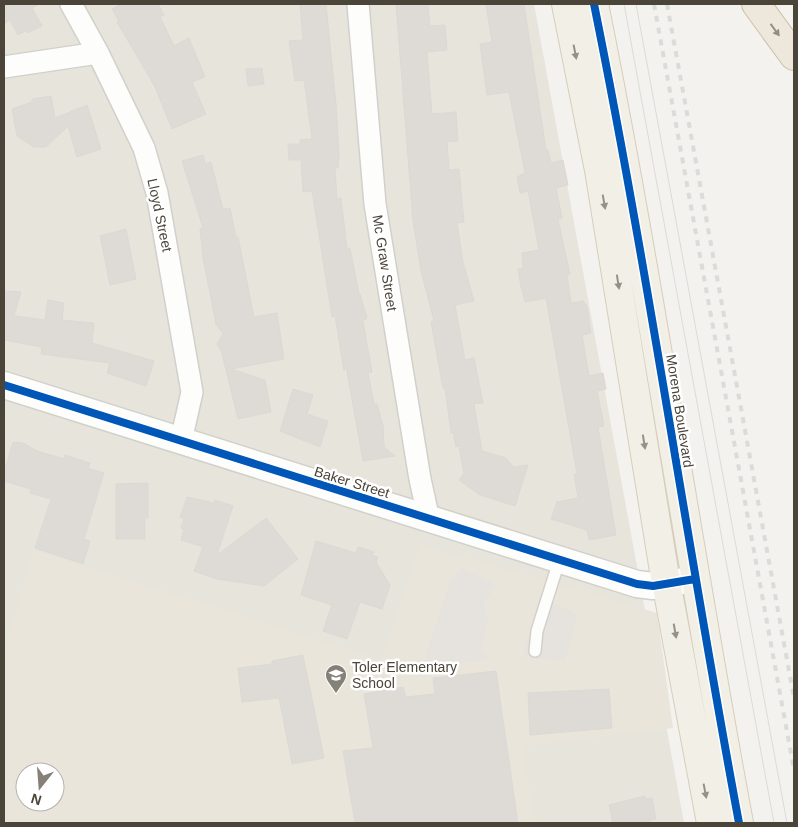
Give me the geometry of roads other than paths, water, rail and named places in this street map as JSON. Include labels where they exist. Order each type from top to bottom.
[{"type":"highway","points":[[756,4],[794,56]]},
{"type":"main road","points":[[566,4],[599,170],[667,583],[711,823]]},
{"type":"main road","name":"Morena Boulevard","points":[[594,4],[625,159],[695,579],[739,823]]},
{"type":"street","name":"Lloyd Street","points":[[71,4],[98,53],[144,148],[157,193],[192,392],[181,441]]},
{"type":"street","name":"Mc Graw Street","points":[[358,4],[375,204],[420,479],[429,520]]},
{"type":"street","points":[[4,67],[98,53]]},
{"type":"street","name":"Baker Street","points":[[4,385],[429,520],[638,584],[667,583],[695,579]]},
{"type":"lane","points":[[535,651],[537,631],[559,560]]},
{"type":"tram line","points":[[624,4],[774,823]]},
{"type":"tram line","points":[[636,4],[787,823]]},
{"type":"railway","points":[[654,4],[794,770]]},
{"type":"railway","points":[[667,4],[794,698]]},
{"type":"place","name":"Toler Elementary School","points":[[336,694]]}]
